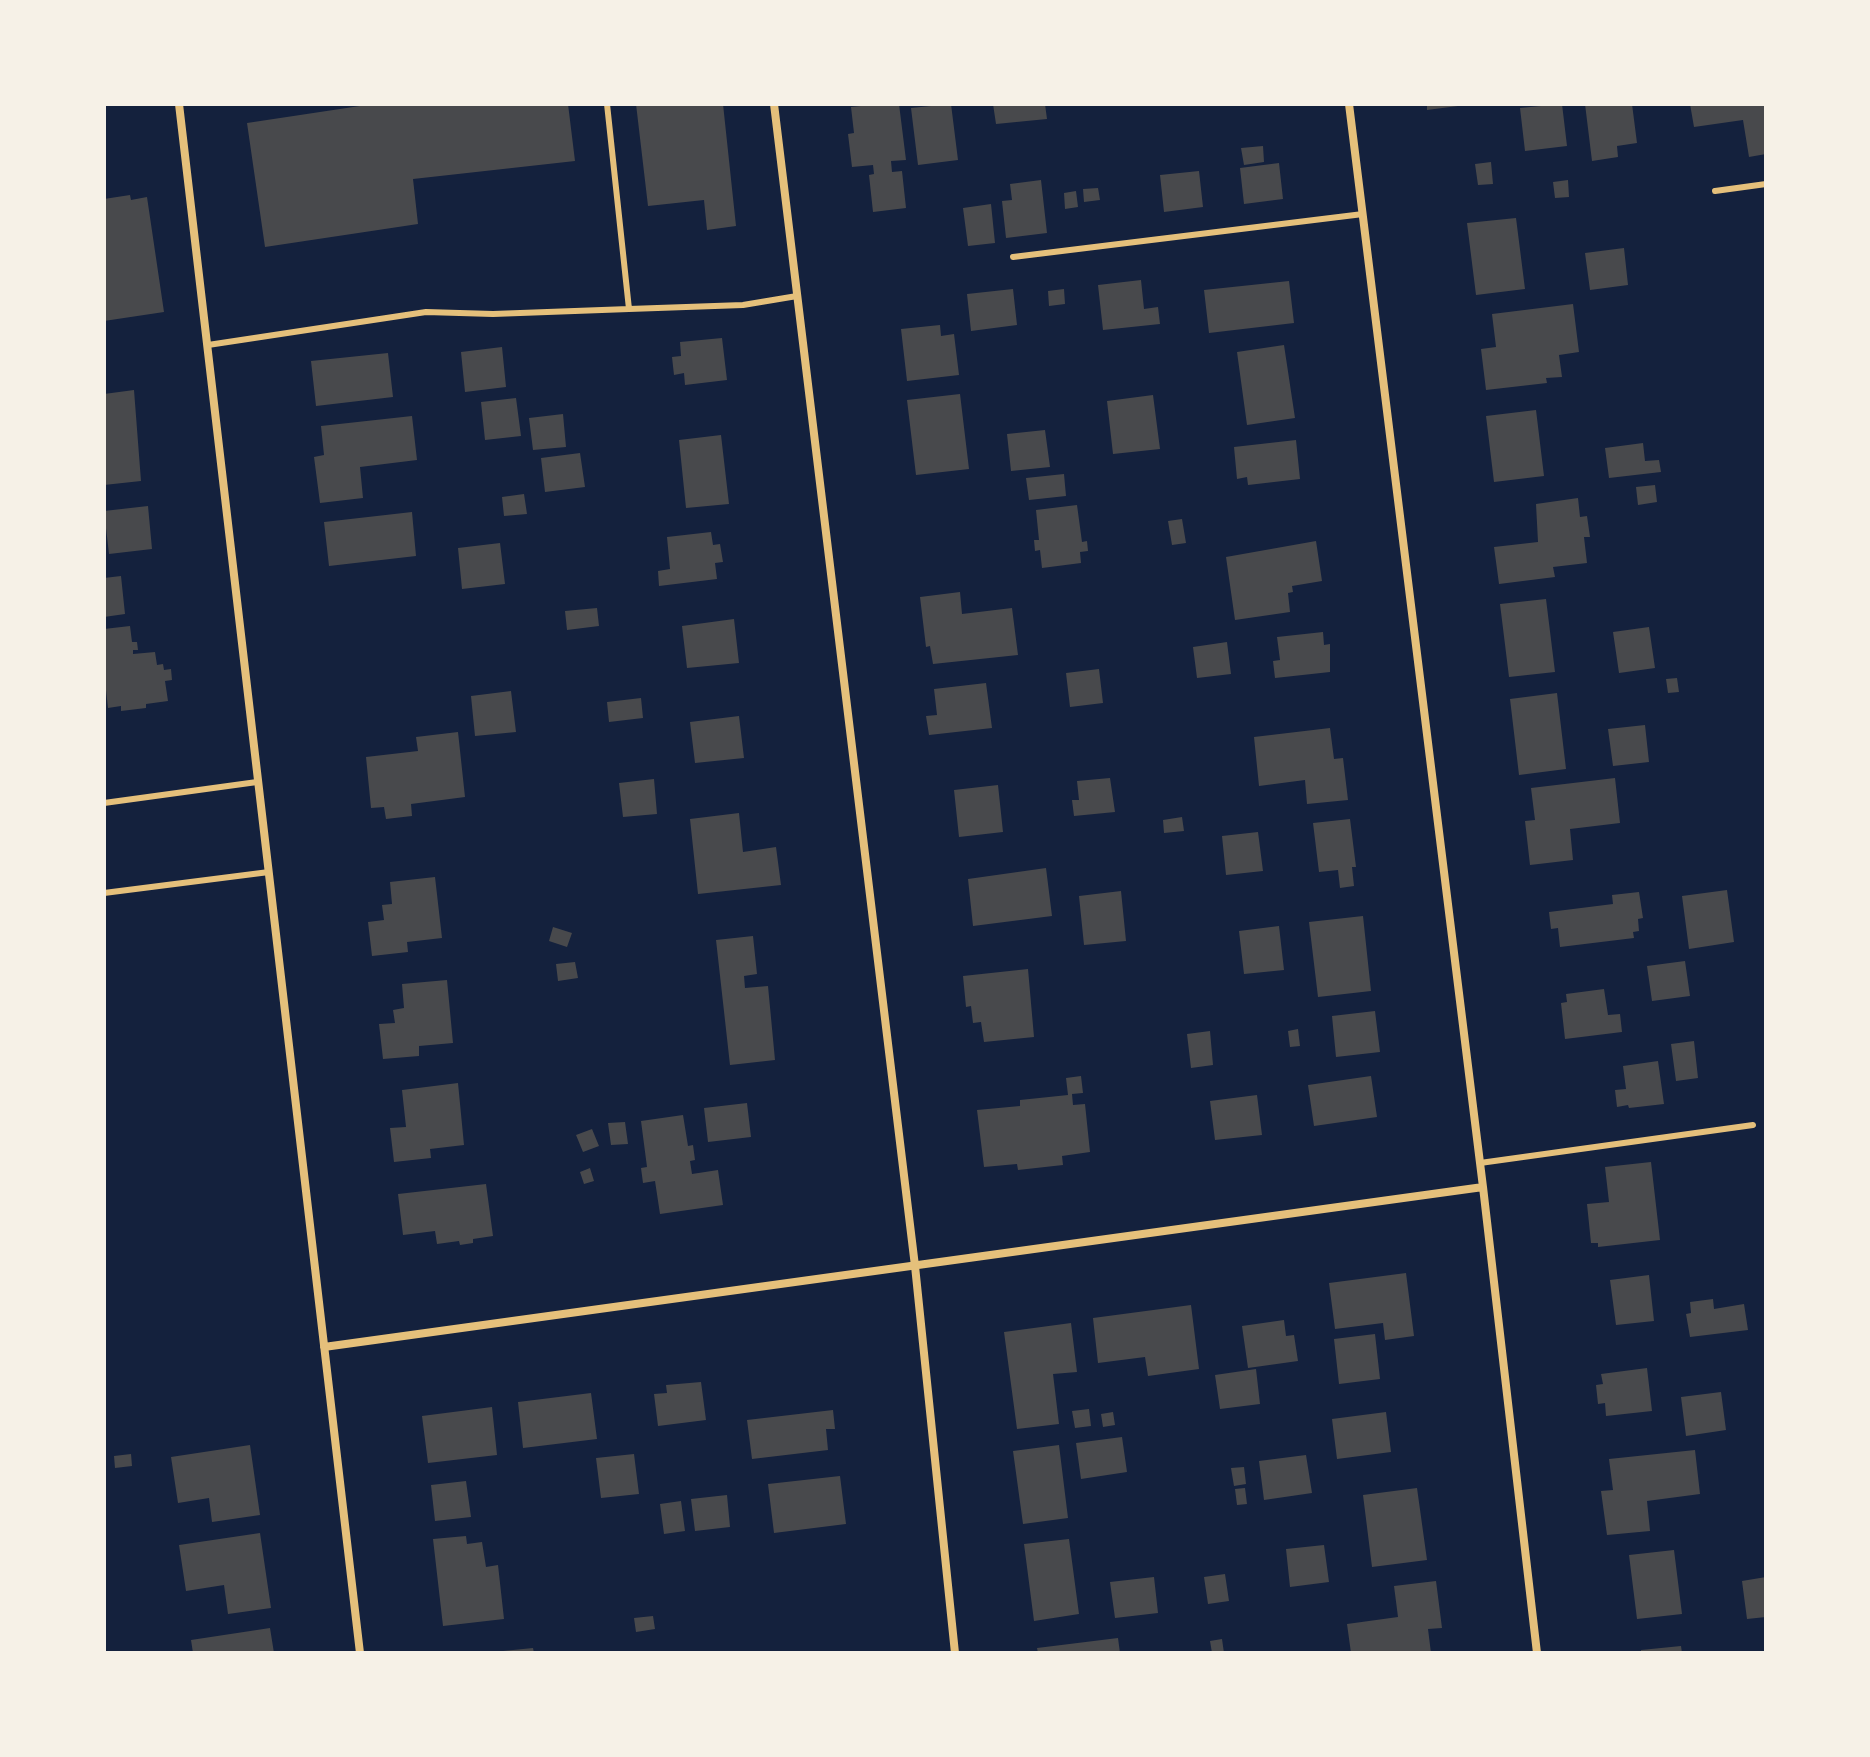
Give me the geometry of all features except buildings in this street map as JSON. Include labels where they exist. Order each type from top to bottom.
[{"type":"street","points":[[179,104],[360,1653]]},
{"type":"street","points":[[774,104],[915,1266],[955,1653]]},
{"type":"street","points":[[1349,104],[1483,1187],[1537,1653]]},
{"type":"street","points":[[324,1347],[1483,1187]]},
{"type":"lane","points":[[607,104],[629,309]]},
{"type":"lane","points":[[1715,191],[1766,184]]},
{"type":"lane","points":[[1013,257],[1363,214]]},
{"type":"lane","points":[[208,345],[426,312],[493,314],[743,305],[797,296]]},
{"type":"lane","points":[[104,803],[257,782]]},
{"type":"lane","points":[[104,893],[269,872]]},
{"type":"lane","points":[[1480,1163],[1753,1125]]}]
